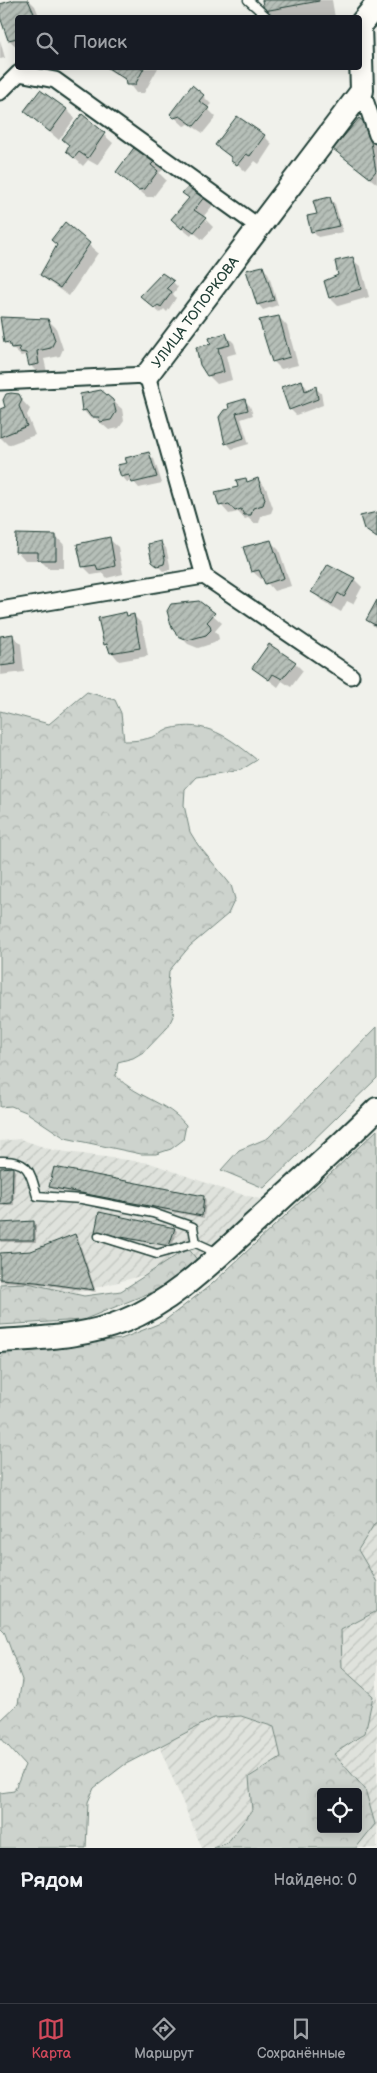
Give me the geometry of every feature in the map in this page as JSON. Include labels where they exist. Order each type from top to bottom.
[{"type":"main road","points":[[362,23],[377,4]]},
{"type":"main road","points":[[361,70],[362,91]]},
{"type":"main road","name":"УЛИЦА ТОПОРКОВА","points":[[147,375],[362,91]]},
{"type":"main road","points":[[0,1341],[77,1334],[101,1329],[124,1321],[173,1293],[220,1254],[377,1109]]},
{"type":"street","points":[[0,92],[19,73],[55,80],[259,227]]},
{"type":"street","points":[[362,91],[374,116],[377,135]]},
{"type":"street","points":[[147,375],[204,576],[351,676]]},
{"type":"street","name":"УЛИЦА ТОПОРКОВА","points":[[0,382],[147,375]]},
{"type":"street","points":[[0,610],[204,576]]},
{"type":"lane","points":[[248,0],[265,15]]},
{"type":"lane","points":[[0,1161],[15,1160],[30,1171],[37,1196],[82,1199],[153,1212],[193,1227],[196,1243]]},
{"type":"lane","points":[[99,1236],[157,1254],[196,1243],[220,1254]]},
{"type":"shaded area","points":[[20,1139],[52,1150],[150,1163],[226,1190],[264,1200],[198,1261],[49,1300],[0,1304],[0,1141]]},
{"type":"shaded area","points":[[377,1506],[377,1848],[202,1848],[146,1715]]},
{"type":"green space","points":[[87,692],[115,700],[121,713],[124,741],[147,738],[169,729],[195,727],[217,732],[237,744],[257,760],[241,770],[196,777],[185,789],[184,805],[190,832],[198,845],[231,885],[235,899],[228,914],[190,946],[169,971],[168,986],[174,1014],[168,1027],[145,1051],[133,1058],[118,1062],[116,1076],[133,1090],[179,1117],[186,1125],[183,1140],[171,1149],[156,1154],[141,1154],[65,1138],[26,1112],[11,1106],[0,1107],[0,711],[49,724]]},
{"type":"green space","points":[[377,1027],[377,1078],[264,1188],[221,1170],[239,1150],[268,1138]]},
{"type":"green space","points":[[377,1130],[377,1523],[375,1523],[358,1550],[377,1582],[377,1611],[341,1630],[342,1668],[373,1696],[365,1733],[334,1754],[365,1789],[375,1824],[356,1848],[213,1848],[228,1842],[252,1811],[249,1777],[281,1757],[274,1727],[241,1716],[214,1718],[124,1765],[94,1788],[88,1802],[86,1848],[0,1848],[0,1793],[14,1791],[25,1765],[0,1737],[0,1721],[18,1704],[22,1680],[4,1631],[0,1627],[0,1353],[121,1339],[163,1322],[212,1284]]},
{"type":"green space","points":[[188,1248],[198,1261],[164,1287],[83,1320],[0,1325],[0,1284],[28,1283],[84,1296],[121,1291]]},
{"type":"building","points":[[14,0],[28,0],[35,15],[15,15],[15,39],[8,40],[0,17],[0,4]]},
{"type":"building","points":[[262,0],[319,0],[319,1],[264,11]]},
{"type":"building","points":[[111,70],[143,70],[135,85],[126,85],[125,79]]},
{"type":"building","points":[[192,85],[204,95],[199,101],[209,108],[194,126],[180,116],[174,118],[170,114]]},
{"type":"building","points":[[40,90],[67,109],[50,132],[24,111]]},
{"type":"building","points":[[82,114],[105,133],[88,158],[79,152],[74,158],[66,151],[69,145],[62,139]]},
{"type":"building","points":[[237,116],[265,135],[250,156],[246,154],[237,165],[231,161],[231,157],[215,145]]},
{"type":"building","points":[[359,118],[368,125],[376,171],[370,178],[333,149]]},
{"type":"building","points":[[136,145],[156,160],[151,165],[158,171],[145,189],[138,190],[116,172]]},
{"type":"building","points":[[191,184],[205,196],[194,210],[206,218],[194,232],[184,225],[182,229],[171,219],[189,198],[182,193]]},
{"type":"building","points":[[330,197],[339,226],[311,232],[307,216],[317,214],[313,201]]},
{"type":"building","points":[[65,222],[90,243],[60,288],[40,275],[57,245],[51,240]]},
{"type":"building","points":[[353,257],[361,289],[329,298],[324,281],[338,275],[335,261]]},
{"type":"building","points":[[263,266],[274,300],[257,305],[246,270]]},
{"type":"building","points":[[162,273],[174,281],[167,288],[172,292],[161,307],[158,305],[154,308],[140,296]]},
{"type":"building","points":[[279,316],[290,357],[272,362],[259,320]]},
{"type":"building","points":[[0,317],[48,319],[55,340],[51,348],[37,351],[39,364],[29,366],[26,353],[20,352],[19,347],[11,348],[9,342],[4,343]]},
{"type":"building","points":[[226,333],[230,345],[218,348],[224,372],[207,376],[200,365],[196,347],[211,344],[209,338]]},
{"type":"building","points":[[302,380],[305,391],[316,386],[318,399],[289,410],[281,387]]},
{"type":"building","points":[[101,390],[113,400],[116,412],[111,420],[100,422],[99,417],[91,417],[86,410],[82,411],[80,394]]},
{"type":"building","points":[[6,394],[19,394],[22,400],[19,406],[27,426],[0,437],[0,409],[5,407],[3,400]]},
{"type":"building","points":[[245,399],[248,410],[236,413],[244,438],[225,444],[219,417],[224,410],[229,409],[228,404]]},
{"type":"building","points":[[149,452],[157,477],[132,483],[129,475],[121,477],[117,465],[127,463],[125,458]]},
{"type":"building","points":[[246,478],[247,482],[258,478],[265,499],[263,505],[253,508],[251,515],[244,515],[241,509],[235,511],[229,504],[219,506],[215,492],[238,487],[236,480]]},
{"type":"building","points":[[377,512],[377,538],[364,529],[360,516]]},
{"type":"building","points":[[16,534],[56,535],[56,560],[38,560],[38,552],[15,552]]},
{"type":"building","points":[[110,537],[115,566],[98,570],[96,565],[82,567],[77,544]]},
{"type":"building","points":[[271,540],[284,578],[265,584],[259,570],[251,572],[243,547]]},
{"type":"building","points":[[161,541],[165,559],[164,564],[157,566],[152,562],[148,544]]},
{"type":"building","points":[[328,564],[355,578],[344,597],[338,593],[332,604],[311,592]]},
{"type":"building","points":[[377,600],[377,626],[366,620]]},
{"type":"building","points":[[199,601],[215,613],[207,622],[211,630],[206,635],[188,640],[178,636],[172,628],[167,611],[171,604]]},
{"type":"building","points":[[126,612],[127,616],[134,614],[140,648],[110,653],[107,644],[104,645],[98,618]]},
{"type":"building","points":[[13,634],[16,664],[0,666],[0,636]]},
{"type":"building","points":[[269,644],[296,662],[282,679],[273,674],[269,680],[252,668]]},
{"type":"building","points":[[13,1167],[12,1203],[0,1204],[0,1168]]},
{"type":"building","points":[[54,1167],[204,1196],[202,1216],[49,1187]]},
{"type":"building","points":[[99,1212],[175,1228],[169,1246],[95,1232]]},
{"type":"building","points":[[34,1221],[34,1240],[0,1240],[0,1223]]},
{"type":"building","points":[[75,1234],[94,1290],[0,1279],[0,1253],[31,1251]]}]
